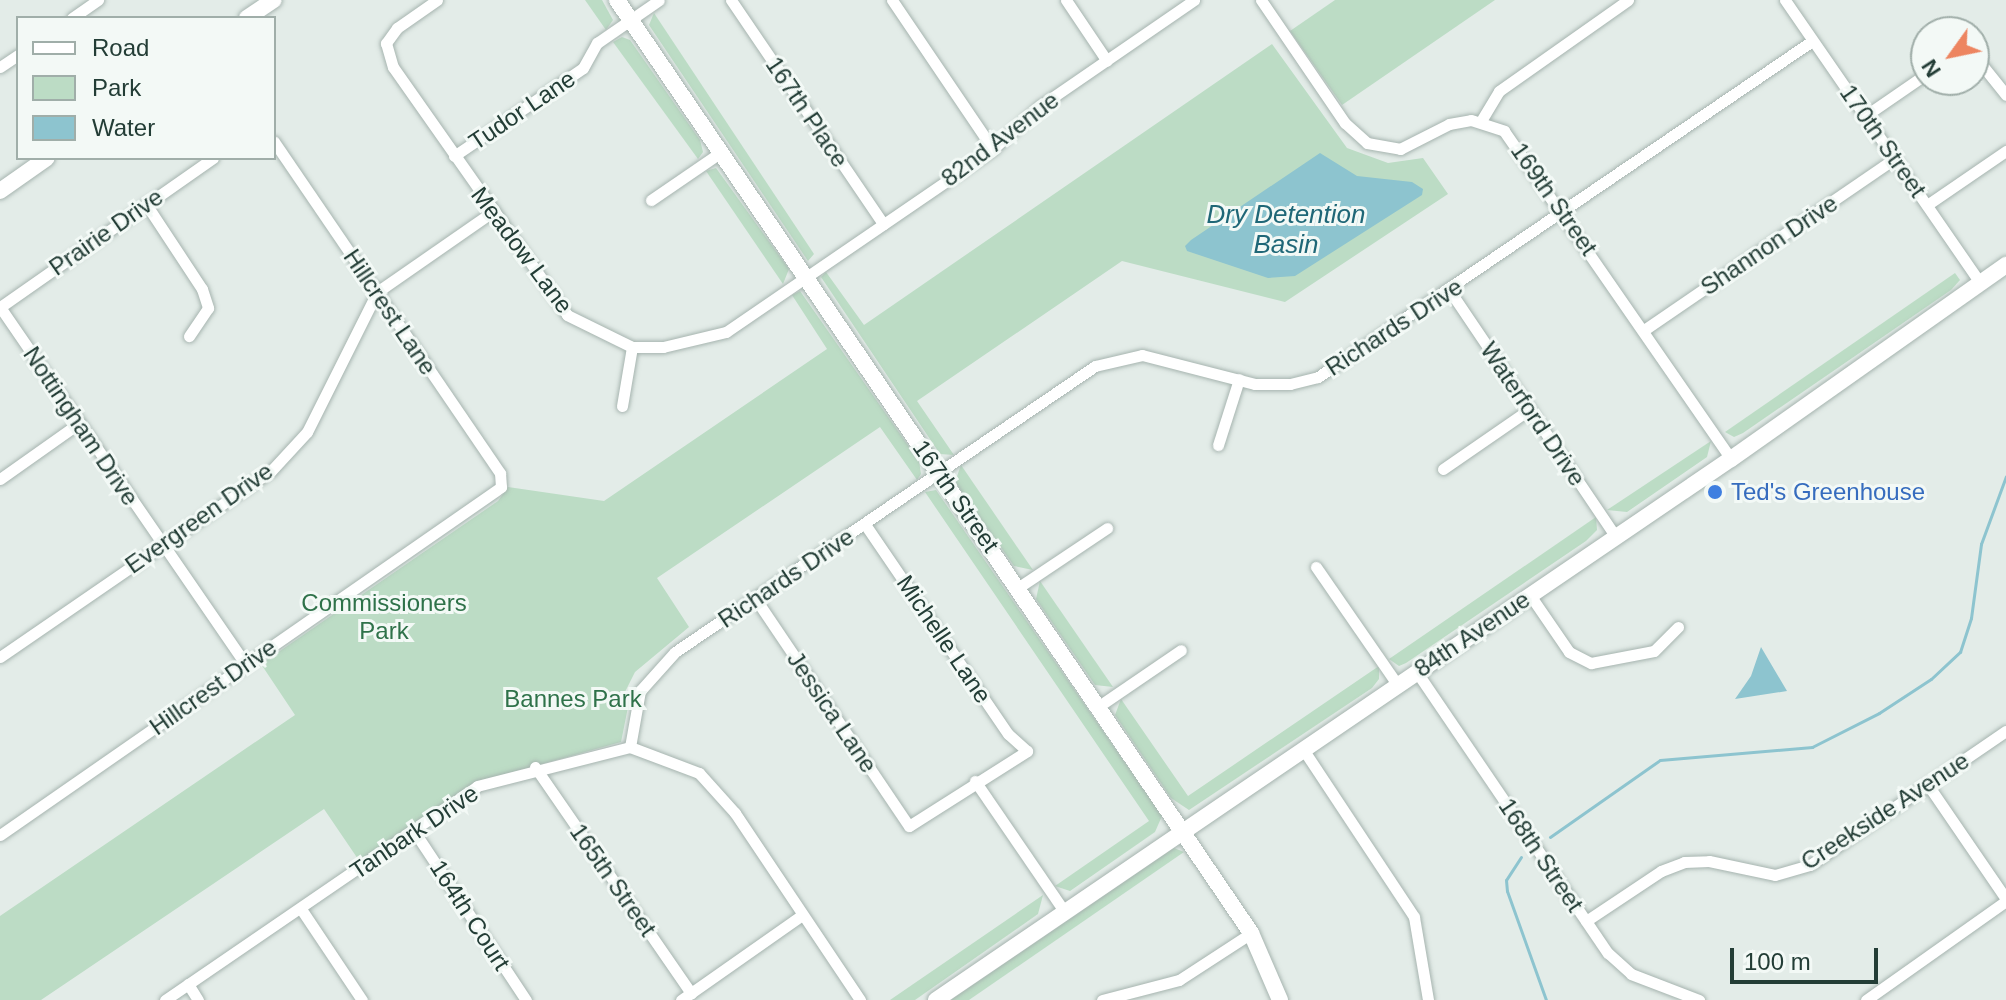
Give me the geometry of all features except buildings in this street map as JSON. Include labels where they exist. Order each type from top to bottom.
[{"type":"street","points":[[75,16],[98,0]]},
{"type":"street","points":[[250,16],[274,0]]},
{"type":"street","name":"Meadow Lane","points":[[437,0],[397,28],[386,43],[393,67],[567,315],[632,347],[694,343],[726,332],[806,277]]},
{"type":"street","name":"167th Street","points":[[617,0],[1019,587],[1251,933],[1280,1000]]},
{"type":"street","name":"Tudor Lane","points":[[454,156],[583,68],[597,43],[659,0]]},
{"type":"street","name":"167th Place","points":[[731,0],[883,224]]},
{"type":"street","points":[[892,0],[993,149]]},
{"type":"street","points":[[1066,0],[1107,61]]},
{"type":"street","name":"82nd Avenue","points":[[806,277],[993,149],[1040,106],[1194,0]]},
{"type":"street","points":[[1261,0],[1345,123],[1367,143],[1400,149],[1449,124],[1481,121],[1490,102],[1511,81],[1628,0]]},
{"type":"street","name":"170th Street","points":[[1785,0],[1980,283]]},
{"type":"street","name":"Richards Drive","points":[[630,747],[633,712],[648,678],[675,652],[1086,372],[1117,358],[1157,356],[1273,386],[1318,377],[1450,291],[1812,41]]},
{"type":"street","points":[[1990,74],[2004,91]]},
{"type":"street","points":[[1865,116],[1910,85]]},
{"type":"street","name":"169th Street","points":[[1481,121],[1504,131],[1517,144],[1731,459]]},
{"type":"street","name":"Hillcrest Lane","points":[[276,145],[502,483]]},
{"type":"street","points":[[1927,205],[2006,151]]},
{"type":"street","points":[[651,200],[721,152]]},
{"type":"street","name":"Shannon Drive","points":[[1644,330],[1894,159]]},
{"type":"street","points":[[0,191],[44,160]]},
{"type":"street","name":"Prairie Drive","points":[[0,307],[210,160]]},
{"type":"street","points":[[146,204],[202,289],[208,308],[189,336]]},
{"type":"street","name":"Evergreen Drive","points":[[0,657],[271,471],[307,432],[377,292],[492,212]]},
{"type":"street","name":"84th Avenue","points":[[936,1000],[1731,459],[2006,265]]},
{"type":"street","name":"Waterford Drive","points":[[1450,291],[1616,537]]},
{"type":"street","name":"Nottingham Drive","points":[[0,307],[245,664]]},
{"type":"street","points":[[622,406],[632,347]]},
{"type":"street","points":[[1218,445],[1239,379]]},
{"type":"street","points":[[1443,469],[1530,409]]},
{"type":"street","points":[[0,479],[79,423]]},
{"type":"street","name":"Hillcrest Drive","points":[[0,835],[498,491],[502,483]]},
{"type":"street","name":"Michelle Lane","points":[[865,524],[1008,734],[1027,751],[975,781]]},
{"type":"street","points":[[1019,587],[1107,528]]},
{"type":"street","points":[[1316,567],[1397,684]]},
{"type":"street","points":[[1530,595],[1569,652],[1591,663],[1654,651],[1678,627]]},
{"type":"street","name":"Jessica Lane","points":[[755,598],[909,826],[975,781]]},
{"type":"street","points":[[1099,706],[1181,650]]},
{"type":"street","name":"168th Street","points":[[1416,671],[1586,921],[1624,969],[1699,1000]]},
{"type":"street","name":"Creekside Avenue","points":[[1586,921],[1661,871],[1684,862],[1709,861],[1775,875],[1800,869],[2006,731]]},
{"type":"street","points":[[630,747],[699,773],[735,813],[860,1000]]},
{"type":"street","name":"Tanbark Drive","points":[[165,1000],[477,786],[535,767],[630,747]]},
{"type":"street","points":[[1303,749],[1414,917],[1428,1000]]},
{"type":"street","name":"165th Street","points":[[535,767],[691,993]]},
{"type":"street","points":[[975,781],[1064,911]]},
{"type":"street","points":[[1866,1000],[2006,900],[1928,785]]},
{"type":"street","name":"164th Court","points":[[414,831],[526,1000]]},
{"type":"street","points":[[301,909],[362,1000]]},
{"type":"street","points":[[681,1000],[802,915]]},
{"type":"street","points":[[1102,1000],[1139,996],[1179,980],[1251,933]]},
{"type":"street","points":[[188,984],[198,1000]]},
{"type":"green space","points":[[585,0],[602,0],[613,20],[606,30]]},
{"type":"green space","points":[[1335,0],[1495,0],[1342,105],[1290,31]]},
{"type":"green space","points":[[654,13],[814,254],[808,261],[649,25]]},
{"type":"green space","points":[[622,37],[630,40],[700,140],[703,152],[698,159],[613,42]]},
{"type":"green space","points":[[1272,44],[1347,148],[1388,163],[1423,158],[1448,194],[1285,302],[1122,261],[917,401],[954,455],[940,454],[821,277],[826,272],[864,325]]},
{"type":"green space","points":[[716,168],[789,269],[783,284],[706,171]]},
{"type":"green space","points":[[1955,273],[1960,280],[1951,290],[1743,433],[1734,437],[1725,432]]},
{"type":"green space","points":[[800,291],[919,461],[921,474],[917,480],[880,427],[657,578],[689,627],[635,672],[625,692],[628,707],[621,742],[485,780],[360,862],[324,809],[41,1000],[0,1000],[0,916],[295,715],[261,664],[498,501],[508,487],[604,501],[827,349],[792,295]]},
{"type":"green space","points":[[1711,441],[1707,457],[1627,512],[1607,510]]},
{"type":"green space","points":[[961,465],[1033,570],[1014,566],[955,482]]},
{"type":"green space","points":[[936,490],[1162,816],[1155,832],[1070,891],[1055,886],[1149,821],[925,492]]},
{"type":"green space","points":[[1596,517],[1597,530],[1586,541],[1406,663],[1399,666],[1389,659]]},
{"type":"green space","points":[[1040,581],[1113,687],[1095,685],[1036,599]]},
{"type":"green space","points":[[1379,666],[1379,679],[1372,688],[1189,810],[1171,798],[1115,715],[1121,699],[1188,796]]},
{"type":"green space","points":[[1174,848],[1184,852],[969,1000],[951,1000]]},
{"type":"green space","points":[[1043,895],[1038,914],[915,1000],[890,1000]]},
{"type":"water","name":"Dry Detention Basin","points":[[1320,153],[1357,176],[1412,182],[1423,189],[1422,195],[1295,276],[1268,278],[1187,251],[1185,246],[1191,240]]},
{"type":"water","points":[[1761,647],[1787,691],[1735,699],[1751,676]]},
{"type":"waterway","points":[[1550,837],[1660,760],[1812,747],[1879,713],[1931,679],[1960,652],[1971,618],[1981,544],[2006,476]]},
{"type":"waterway","points":[[1521,857],[1506,880],[1507,891],[1546,1000]]},
{"type":"place","name":"Ted's Greenhouse","points":[[1715,492]]},
{"type":"park label","name":"Commissioners Park","points":[[384,617]]},
{"type":"park label","name":"Bannes Park","points":[[573,699]]}]
